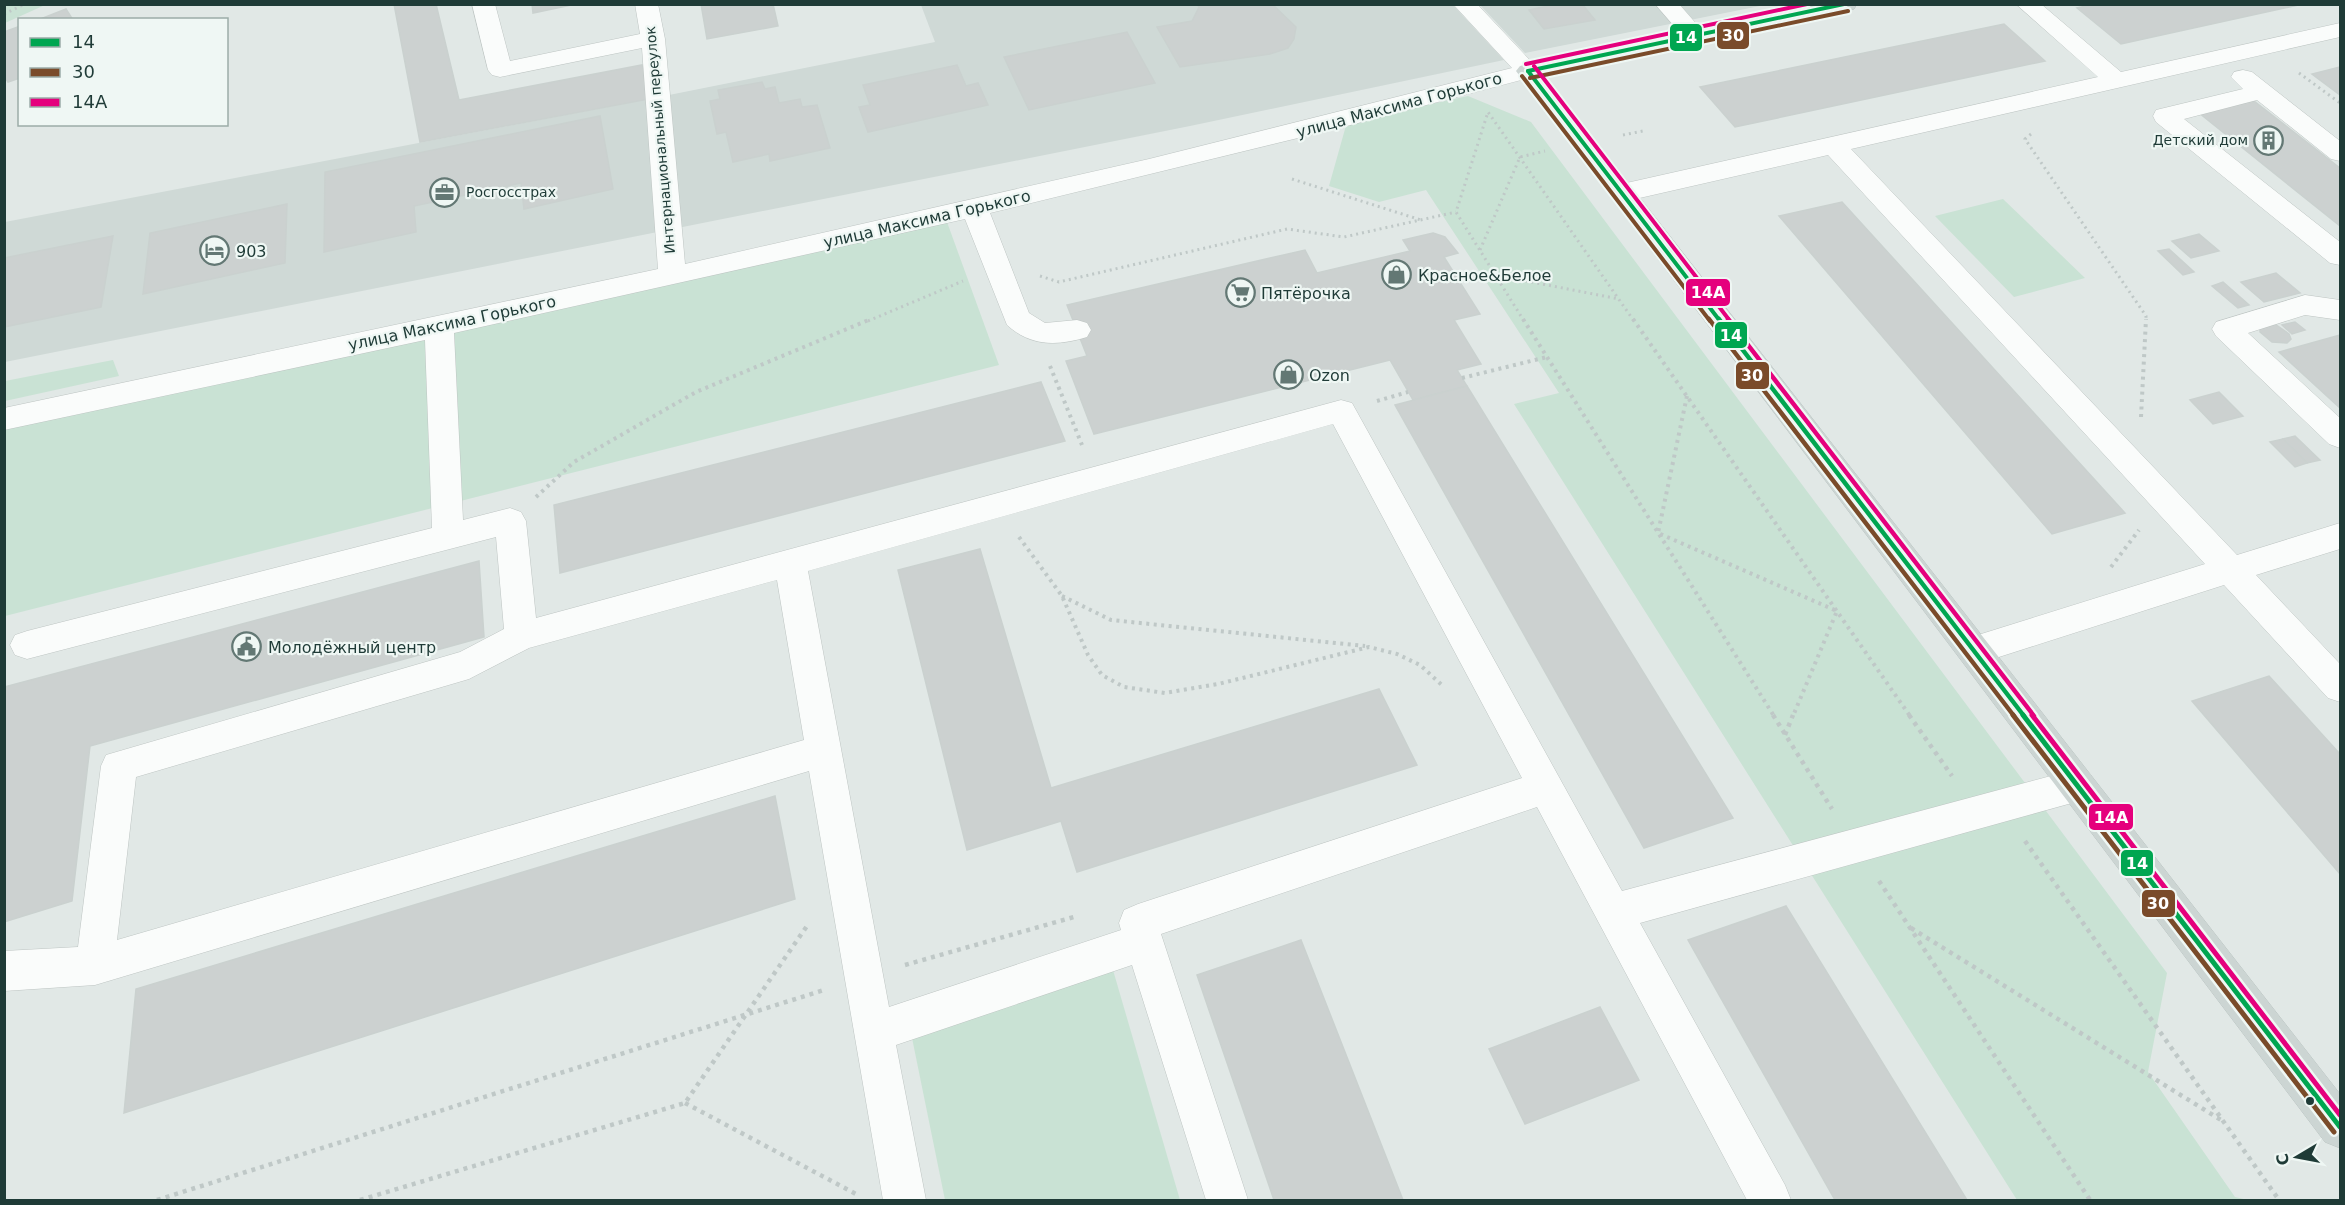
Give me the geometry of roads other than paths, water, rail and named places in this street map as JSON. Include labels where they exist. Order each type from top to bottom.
[{"type":"main road","name":"улица Максима Горького","points":[[1528,71],[1846,4]]},
{"type":"main road","points":[[1528,71],[2340,1127]]},
{"type":"street","points":[[483,4],[500,70],[653,39]]},
{"type":"street","name":"Интернациональный переулок","points":[[646,4],[653,39],[672,275]]},
{"type":"street","points":[[1464,4],[1528,71]]},
{"type":"street","points":[[1666,4],[1695,36]]},
{"type":"street","points":[[2027,4],[2117,81]]},
{"type":"street","points":[[1622,193],[2340,30]]},
{"type":"street","points":[[2218,58],[2340,153]]},
{"type":"street","name":"улица Максима Горького","points":[[4,419],[822,244],[1324,126],[1528,71]]},
{"type":"street","points":[[2261,92],[2165,116],[2340,256]]},
{"type":"street","points":[[1833,145],[2340,687]]},
{"type":"street","points":[[974,207],[1017,318],[1026,327],[1038,333],[1053,336],[1077,330]]},
{"type":"street","points":[[2340,310],[2305,305],[2226,329],[2340,436]]},
{"type":"street","points":[[440,326],[448,537]]},
{"type":"street","points":[[95,966],[119,766],[469,664],[521,636],[1341,411],[1770,1200]]},
{"type":"street","points":[[27,645],[510,521],[521,636]]},
{"type":"street","points":[[1974,650],[2340,536]]},
{"type":"street","points":[[790,563],[904,1200]]},
{"type":"street","points":[[4,970],[95,966],[823,751]]},
{"type":"street","points":[[1614,912],[2077,786]]},
{"type":"street","points":[[874,1032],[1546,787]]},
{"type":"street","points":[[1141,933],[1227,1200]]},
{"type":"place","name":"Детский дом","points":[[2269,140]]},
{"type":"place","name":"Росгосстрах","points":[[445,192]]},
{"type":"place","name":"903","points":[[215,251]]},
{"type":"place","name":"Красное&Белое","points":[[1397,275]]},
{"type":"place","name":"Пятёрочка","points":[[1240,293]]},
{"type":"place","name":"Ozon","points":[[1288,375]]},
{"type":"place","name":"Молодёжный центр","points":[[247,647]]}]
